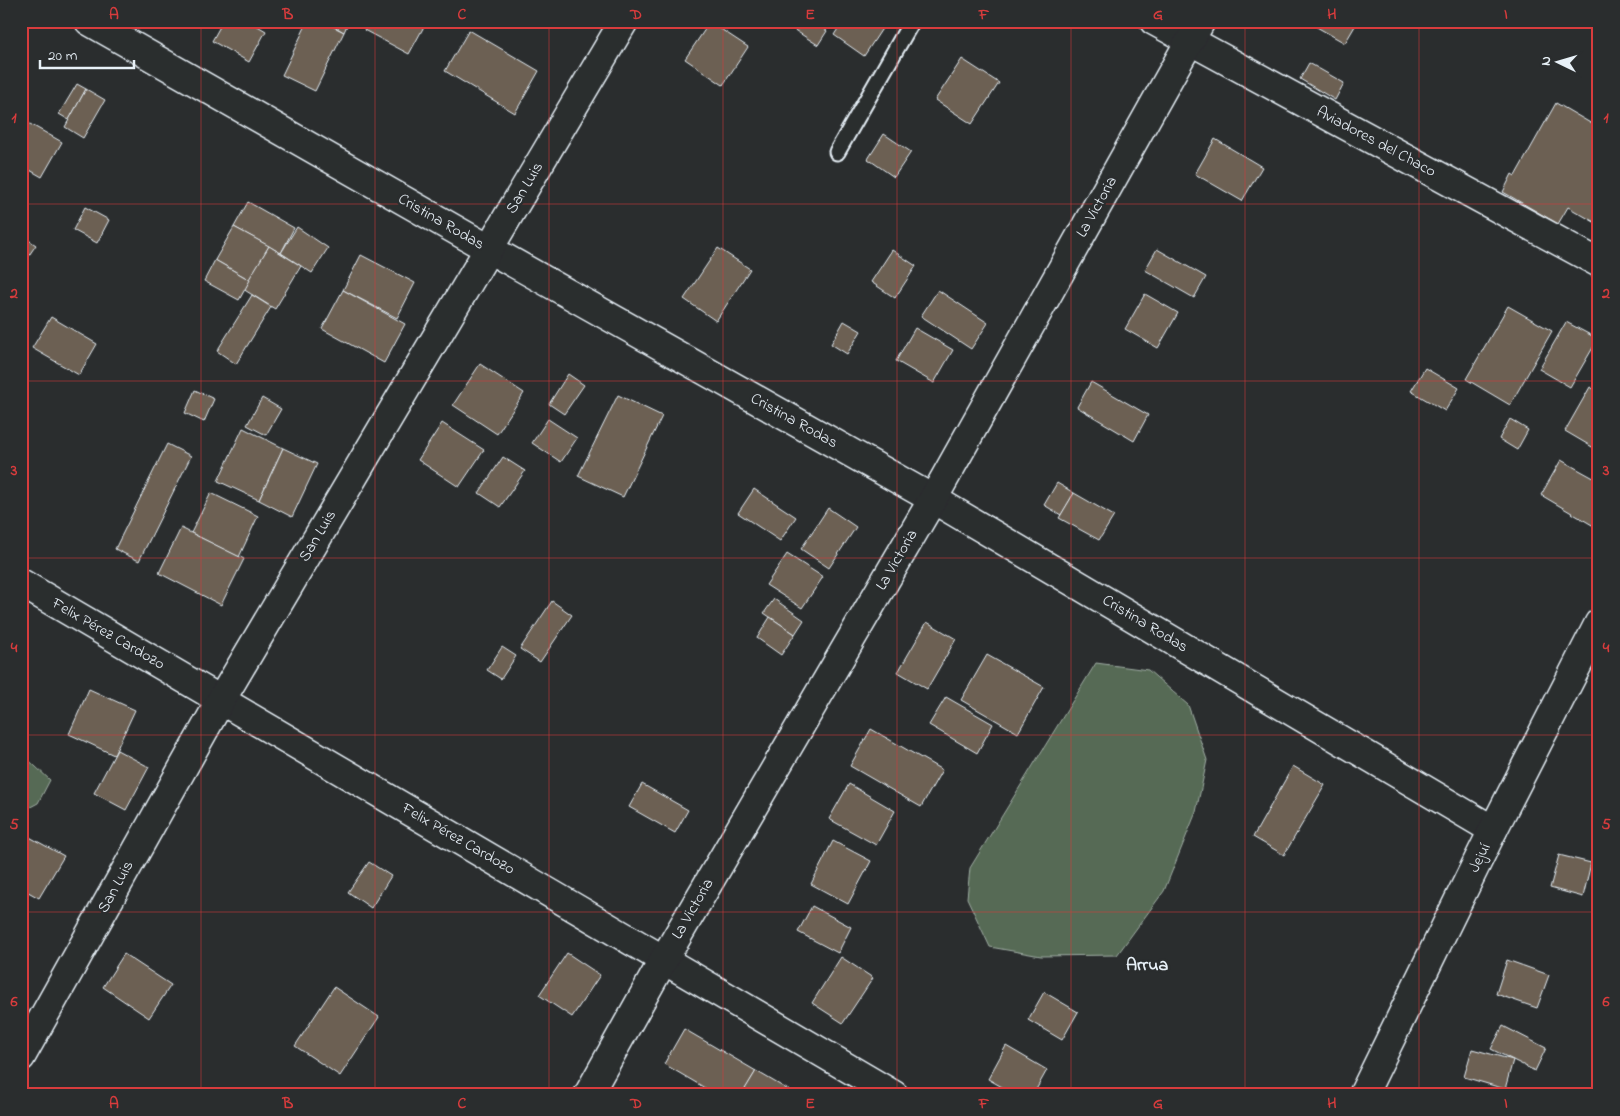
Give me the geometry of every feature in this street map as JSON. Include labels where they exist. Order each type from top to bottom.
[{"type":"street","name":"Cristina Rodas","points":[[89,21],[489,249],[933,498],[1493,830]]},
{"type":"street","name":"San Luis","points":[[21,1057],[221,700],[624,21]]},
{"type":"street","name":"Aviadores del Chaco","points":[[1154,21],[1195,31],[1599,263]]},
{"type":"street","name":"La Victoria","points":[[588,1095],[664,959],[933,498],[1195,31]]},
{"type":"street","name":"Felix Pérez Cardozo","points":[[21,583],[894,1095]]},
{"type":"street","name":"Jejuí","points":[[1364,1095],[1493,830],[1599,623]]},
{"type":"lane","points":[[836,152],[912,21]]},
{"type":"green space","points":[[1096,663],[1148,670],[1188,705],[1207,760],[1196,812],[1164,891],[1117,955],[1041,956],[990,947],[967,898],[970,868]]},
{"type":"green space","points":[[21,753],[50,780],[38,803],[21,812]]},
{"type":"building","points":[[223,21],[249,21],[266,31],[249,62],[212,41]]},
{"type":"building","points":[[308,21],[322,21],[344,32],[315,91],[282,75]]},
{"type":"building","points":[[325,21],[349,21],[344,32]]},
{"type":"building","points":[[368,21],[427,21],[409,54],[364,30]]},
{"type":"building","points":[[787,21],[812,21],[827,31],[818,45],[785,24]]},
{"type":"building","points":[[843,21],[887,21],[864,56],[834,35]]},
{"type":"building","points":[[1306,21],[1358,21],[1345,43]]},
{"type":"building","points":[[710,22],[748,47],[723,85],[685,59]]},
{"type":"building","points":[[469,30],[539,71],[515,113],[445,71]]},
{"type":"building","points":[[962,59],[999,83],[972,124],[935,100]]},
{"type":"building","points":[[1309,63],[1344,83],[1335,100],[1300,79]]},
{"type":"building","points":[[77,84],[86,89],[69,120],[59,114]]},
{"type":"building","points":[[86,89],[105,100],[83,138],[65,127]]},
{"type":"building","points":[[1556,103],[1599,128],[1599,218],[1596,223],[1568,207],[1558,224],[1503,192],[1512,174],[1515,176]]},
{"type":"building","points":[[21,119],[62,142],[42,177],[21,165]]},
{"type":"building","points":[[884,134],[911,152],[894,177],[868,159]]},
{"type":"building","points":[[1215,139],[1262,167],[1242,201],[1195,174]]},
{"type":"building","points":[[248,202],[294,228],[281,253],[234,227]]},
{"type":"building","points":[[85,207],[109,220],[97,243],[73,230]]},
{"type":"building","points":[[234,227],[269,246],[250,280],[215,260]]},
{"type":"building","points":[[297,227],[328,248],[312,273],[281,253]]},
{"type":"building","points":[[21,235],[36,245],[21,267]]},
{"type":"building","points":[[269,246],[301,266],[275,309],[243,289]]},
{"type":"building","points":[[718,248],[750,269],[716,321],[684,299]]},
{"type":"building","points":[[1157,249],[1206,277],[1194,298],[1145,270]]},
{"type":"building","points":[[892,250],[916,266],[895,298],[871,282]]},
{"type":"building","points":[[361,255],[415,283],[397,318],[343,290]]},
{"type":"building","points":[[215,260],[250,280],[239,300],[204,281]]},
{"type":"building","points":[[343,290],[405,324],[384,363],[322,329]]},
{"type":"building","points":[[938,290],[988,323],[971,349],[921,316]]},
{"type":"building","points":[[1145,294],[1178,313],[1158,348],[1125,329]]},
{"type":"building","points":[[252,295],[271,307],[236,364],[217,351]]},
{"type":"building","points":[[1508,306],[1552,331],[1510,405],[1466,379]]},
{"type":"building","points":[[51,317],[97,344],[79,375],[32,348]]},
{"type":"building","points":[[844,321],[861,331],[847,354],[831,344]]},
{"type":"building","points":[[1566,322],[1598,339],[1570,387],[1539,369]]},
{"type":"building","points":[[915,328],[953,350],[934,383],[896,361]]},
{"type":"building","points":[[480,364],[524,393],[497,434],[453,405]]},
{"type":"building","points":[[1425,368],[1459,388],[1445,411],[1411,391]]},
{"type":"building","points":[[568,374],[584,385],[564,414],[549,404]]},
{"type":"building","points":[[1091,382],[1148,415],[1134,441],[1077,407]]},
{"type":"building","points":[[1590,387],[1599,392],[1599,451],[1565,431]]},
{"type":"building","points":[[195,390],[214,399],[204,422],[185,413]]},
{"type":"building","points":[[618,395],[662,416],[623,497],[578,476]]},
{"type":"building","points":[[262,398],[281,409],[266,435],[247,425]]},
{"type":"building","points":[[548,419],[577,438],[561,462],[532,443]]},
{"type":"building","points":[[1510,419],[1528,430],[1517,450],[1499,439]]},
{"type":"building","points":[[442,423],[484,450],[459,487],[418,460]]},
{"type":"building","points":[[243,428],[283,448],[259,500],[218,481]]},
{"type":"building","points":[[167,444],[191,456],[139,561],[115,549]]},
{"type":"building","points":[[283,448],[317,464],[292,517],[259,500]]},
{"type":"building","points":[[503,457],[525,471],[500,507],[479,493]]},
{"type":"building","points":[[1561,460],[1599,481],[1599,529],[1541,495]]},
{"type":"building","points":[[1057,483],[1074,493],[1061,515],[1044,505]]},
{"type":"building","points":[[754,489],[796,517],[780,541],[738,513]]},
{"type":"building","points":[[211,493],[258,516],[239,557],[191,533]]},
{"type":"building","points":[[1074,493],[1114,516],[1099,540],[1059,518]]},
{"type":"building","points":[[828,508],[856,527],[829,568],[801,549]]},
{"type":"building","points":[[181,528],[244,559],[221,605],[159,573]]},
{"type":"building","points":[[787,554],[823,577],[802,608],[766,585]]},
{"type":"building","points":[[774,599],[804,620],[795,634],[764,613]]},
{"type":"building","points":[[552,601],[572,615],[540,662],[520,649]]},
{"type":"building","points":[[770,617],[795,634],[781,655],[757,638]]},
{"type":"building","points":[[927,622],[956,639],[927,689],[898,672]]},
{"type":"building","points":[[502,647],[516,656],[501,679],[487,670]]},
{"type":"building","points":[[987,655],[1044,687],[1018,733],[961,700]]},
{"type":"building","points":[[89,689],[135,710],[114,755],[69,734]]},
{"type":"building","points":[[946,697],[993,724],[977,753],[929,725]]},
{"type":"building","points":[[871,729],[942,770],[921,807],[850,766]]},
{"type":"building","points":[[117,750],[149,767],[126,810],[94,793]]},
{"type":"building","points":[[1293,766],[1325,785],[1284,855],[1253,837]]},
{"type":"building","points":[[642,784],[688,810],[675,833],[629,807]]},
{"type":"building","points":[[849,784],[895,811],[876,845],[829,819]]},
{"type":"building","points":[[24,834],[64,856],[39,898],[21,888],[21,839]]},
{"type":"building","points":[[833,841],[871,861],[848,904],[811,884]]},
{"type":"building","points":[[1559,855],[1591,863],[1583,897],[1550,888]]},
{"type":"building","points":[[369,862],[391,876],[371,908],[348,892]]},
{"type":"building","points":[[812,906],[851,927],[838,953],[798,932]]},
{"type":"building","points":[[567,953],[600,975],[572,1017],[539,995]]},
{"type":"building","points":[[124,954],[171,985],[149,1018],[103,987]]},
{"type":"building","points":[[841,957],[873,978],[843,1023],[812,1003]]},
{"type":"building","points":[[1507,960],[1549,975],[1537,1008],[1496,994]]},
{"type":"building","points":[[334,987],[379,1017],[340,1076],[295,1046]]},
{"type":"building","points":[[1044,992],[1078,1012],[1062,1040],[1028,1020]]},
{"type":"building","points":[[1503,1026],[1546,1048],[1535,1071],[1491,1049]]},
{"type":"building","points":[[684,1029],[756,1071],[742,1095],[717,1095],[664,1064]]},
{"type":"building","points":[[1006,1046],[1047,1070],[1033,1095],[1016,1095],[988,1079]]},
{"type":"building","points":[[1472,1049],[1513,1060],[1505,1089],[1464,1077]]},
{"type":"building","points":[[756,1071],[797,1095],[742,1094]]},
{"type":"district","name":"Arrua","points":[[1147,966]]}]
